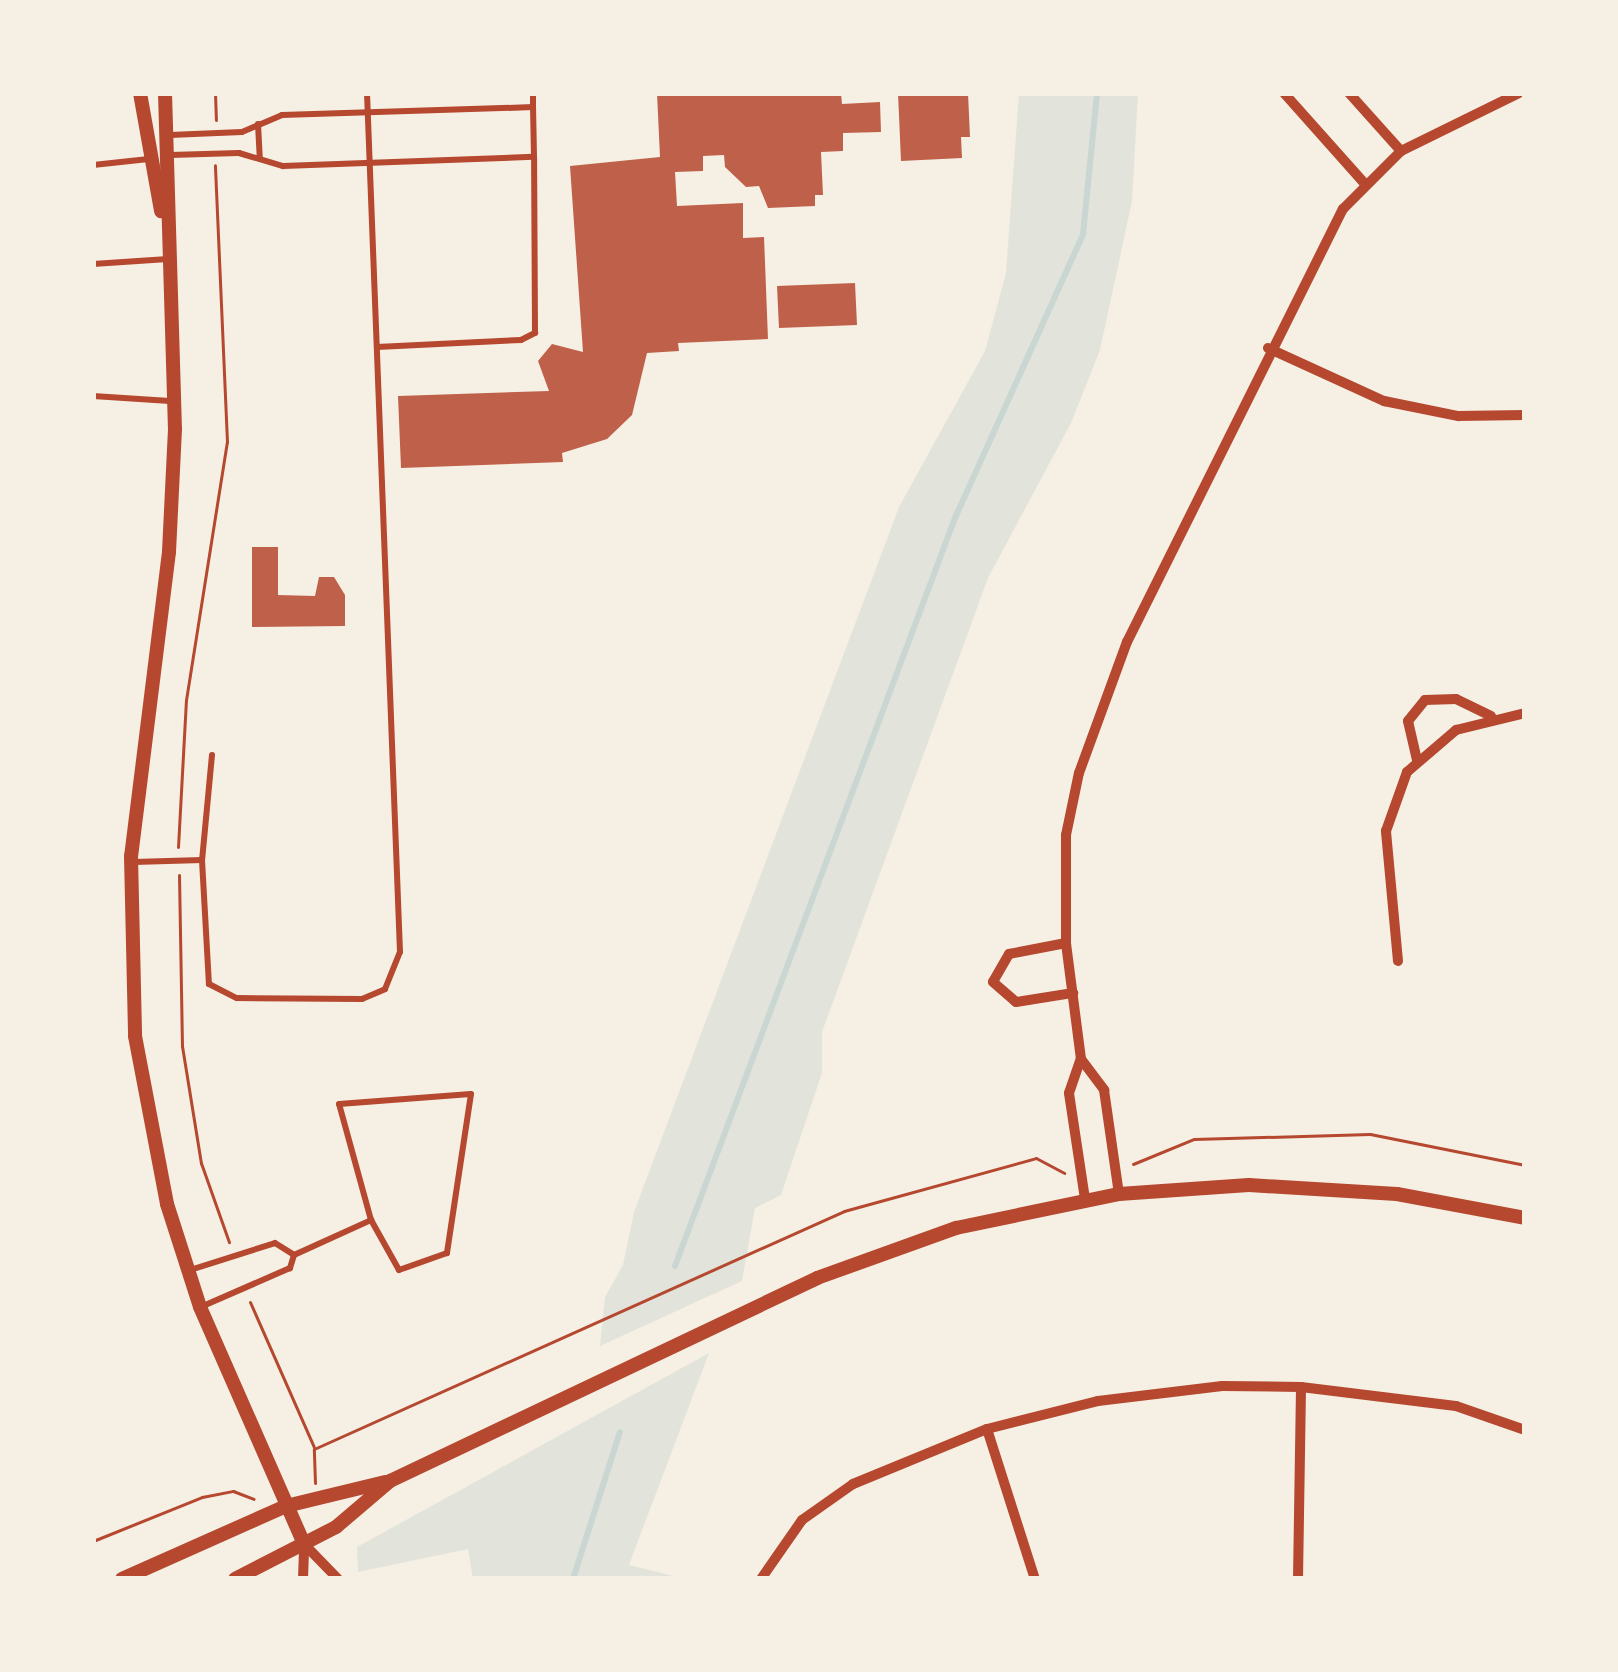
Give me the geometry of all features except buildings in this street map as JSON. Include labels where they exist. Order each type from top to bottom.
[{"type":"street","points":[[140,93],[160,157],[174,401],[169,552],[131,862],[135,1036],[149,1130],[200,1307],[304,1544],[338,1579]]},
{"type":"street","points":[[160,157],[167,135],[165,93]]},
{"type":"street","points":[[1284,93],[1365,184]]},
{"type":"street","points":[[1349,93],[1401,151]]},
{"type":"street","points":[[1119,1194],[1104,1090],[1082,1059],[1066,943],[1066,835],[1086,751],[1127,642],[1328,232],[1365,184],[1401,151],[1519,93]]},
{"type":"street","points":[[1268,348],[1384,401],[1458,416],[1525,415]]},
{"type":"street","points":[[1417,760],[1408,721],[1425,700],[1456,699],[1491,716]]},
{"type":"street","points":[[1398,961],[1386,831],[1417,760],[1456,730],[1491,716],[1525,713]]},
{"type":"street","points":[[1066,943],[1009,954],[993,982],[1016,1002],[1073,993]]},
{"type":"street","points":[[1082,1059],[1069,1093],[1085,1199]]},
{"type":"street","points":[[235,1579],[304,1544],[390,1481],[817,1278],[956,1228],[1119,1194],[1324,1186],[1525,1218]]},
{"type":"street","points":[[1298,1579],[1301,1387]]},
{"type":"street","points":[[761,1579],[781,1545],[827,1498],[987,1429],[1158,1392],[1301,1387],[1440,1403],[1525,1430]]},
{"type":"street","points":[[987,1429],[1035,1579]]},
{"type":"street","points":[[122,1579],[286,1506],[390,1481]]},
{"type":"street","points":[[303,1579],[304,1544]]},
{"type":"lane","points":[[212,755],[202,860],[203,972],[219,994],[362,999],[396,974],[367,93]]},
{"type":"lane","points":[[377,347],[521,340],[535,333],[532,93]]},
{"type":"lane","points":[[167,135],[242,132],[258,124],[368,112],[533,107]]},
{"type":"lane","points":[[258,124],[260,159]]},
{"type":"lane","points":[[93,165],[160,157],[370,163],[534,157]]},
{"type":"lane","points":[[93,264],[167,252]]},
{"type":"lane","points":[[93,396],[174,401]]},
{"type":"lane","points":[[131,862],[202,860]]},
{"type":"lane","points":[[471,1094],[447,1252],[400,1270],[371,1220],[339,1104],[471,1094]]},
{"type":"lane","points":[[200,1307],[290,1268],[294,1255],[371,1220]]},
{"type":"lane","points":[[188,1271],[275,1243],[294,1255]]},
{"type":"path","points":[[93,1541],[202,1497],[233,1491],[252,1500],[310,1471]]},
{"type":"shaded area","points":[[1019,93],[1138,93],[1132,201],[1100,350],[1071,423],[988,578],[822,1032],[822,1073],[781,1195],[755,1208],[742,1281],[600,1346],[605,1297],[623,1265],[634,1212],[899,507],[985,351],[1006,273]]},
{"type":"shaded area","points":[[709,1353],[629,1565],[686,1579],[473,1579],[468,1549],[358,1572],[357,1547]]},
{"type":"waterway","points":[[675,1266],[955,518],[1083,234],[1097,93]]},
{"type":"waterway","points":[[573,1579],[620,1432]]}]
